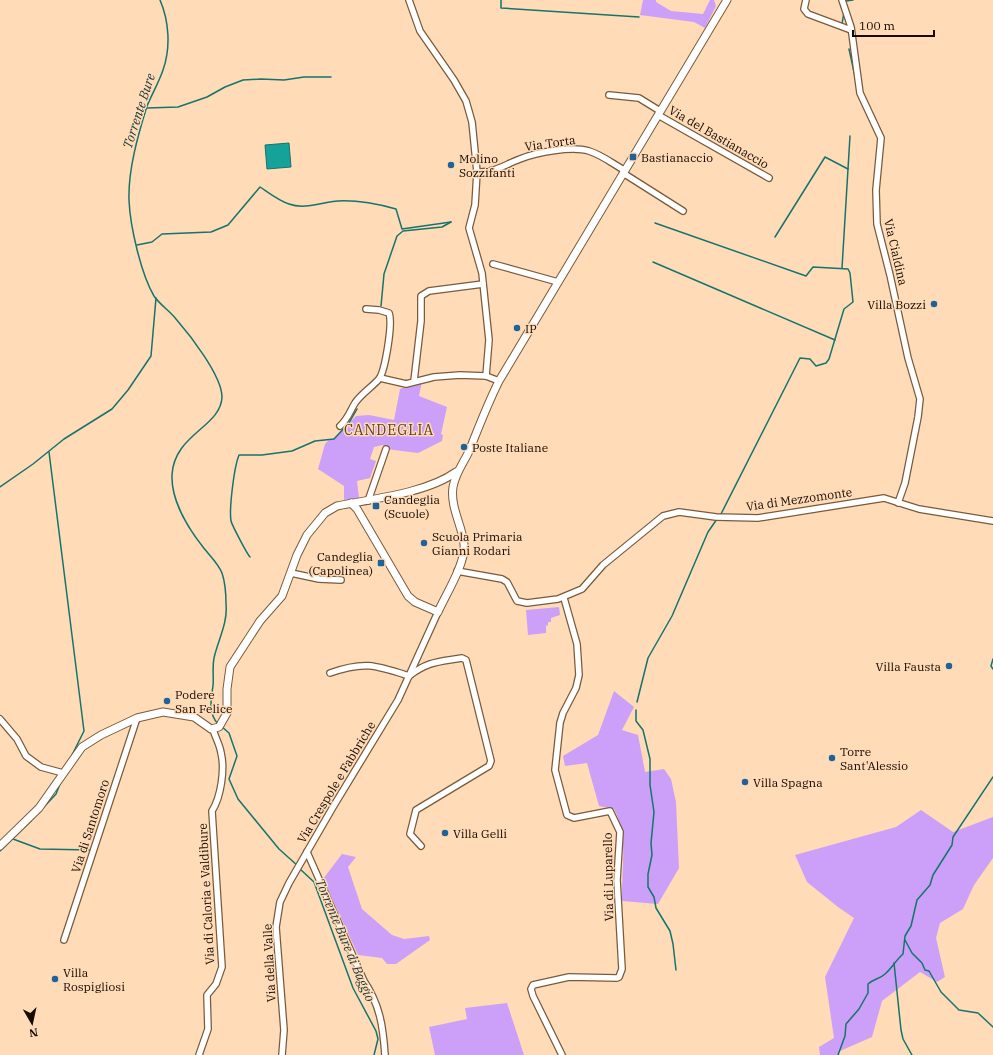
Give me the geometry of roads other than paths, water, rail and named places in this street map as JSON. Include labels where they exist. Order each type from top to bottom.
[{"type":"main road","points":[[351,503],[357,509],[408,596],[415,602],[438,612],[457,572],[464,548],[453,501],[456,472],[468,453],[499,381],[727,0]]},
{"type":"main road","points":[[0,846],[39,808],[82,747],[91,741],[137,718],[153,713],[173,713],[194,717],[218,726],[228,710],[227,689],[230,667],[260,621],[282,596],[297,555],[307,535],[321,516],[334,507],[435,483],[456,472]]},
{"type":"main road","points":[[357,509],[364,501]]},
{"type":"street","points":[[409,0],[420,31],[451,75],[468,106],[475,141],[477,172],[475,205],[469,228],[480,265],[483,284],[489,340],[486,376]]},
{"type":"street","points":[[806,0],[804,9],[808,14],[851,30]]},
{"type":"street","name":"Via Cialdina","points":[[843,2],[851,30],[860,94],[881,138],[876,190],[877,224],[920,399],[905,483],[898,503]]},
{"type":"street","name":"Via del Bastianaccio","points":[[609,95],[639,98],[659,113],[769,178]]},
{"type":"street","name":"Via Torta","points":[[477,172],[493,171],[529,156],[573,150],[585,150],[595,154],[683,211]]},
{"type":"street","points":[[493,264],[558,282]]},
{"type":"street","points":[[414,381],[420,321],[420,296],[429,291],[483,284]]},
{"type":"street","points":[[340,426],[347,419],[357,401],[380,378],[390,340],[390,318],[387,312],[366,309]]},
{"type":"street","points":[[380,378],[401,384],[448,375],[486,376],[499,381]]},
{"type":"street","points":[[364,501],[386,448]]},
{"type":"street","name":"Via di Mezzomonte","points":[[457,572],[505,580],[519,602],[527,603],[564,598],[582,588],[603,565],[668,514],[685,513],[716,517],[758,518],[884,498],[919,509],[993,521]]},
{"type":"street","points":[[291,573],[319,579],[341,580]]},
{"type":"street","name":"Via di Luparello","points":[[562,1055],[533,996],[531,989],[533,985],[569,977],[617,978],[619,977],[622,969],[617,880],[620,832],[610,811],[574,818],[567,815],[563,795],[556,777],[562,714],[576,688],[579,675],[576,639],[564,598]]},
{"type":"street","name":"Via Crespole e Fabbriche","points":[[385,1055],[384,1036],[375,998],[364,981],[307,852],[398,700],[438,612]]},
{"type":"street","points":[[330,673],[348,666],[365,664],[409,676],[422,666],[428,664],[462,658],[466,660],[491,761],[489,766],[416,810],[410,834],[421,846]]},
{"type":"street","name":"Via di Santomoro","points":[[64,940],[137,718]]},
{"type":"street","points":[[0,719],[17,739],[26,756],[41,767],[63,773]]},
{"type":"street","name":"Via di Caloria e Valdibure","points":[[199,1055],[208,1029],[207,995],[216,984],[222,967],[212,811],[218,801],[222,762],[218,726]]},
{"type":"street","name":"Via della Valle","points":[[282,1055],[284,1030],[277,919],[283,895],[307,852]]},
{"type":"water","points":[[289,143],[291,167],[267,169],[265,145]]},
{"type":"waterway","name":"Torrente Bure di Baggio","points":[[160,0],[168,34],[166,61],[147,106],[137,141],[130,177],[129,200],[134,236],[149,287],[154,296],[174,316],[197,345],[211,367],[221,388],[222,397],[220,407],[214,416],[188,440],[175,461],[172,475],[172,484],[177,504],[197,539],[218,566],[224,580],[226,618],[214,658],[211,701],[211,711],[218,724]]},
{"type":"waterway","points":[[501,0],[501,8],[639,17]]},
{"type":"waterway","points":[[845,4],[846,1],[853,0]]},
{"type":"waterway","points":[[842,24],[844,12]]},
{"type":"waterway","points":[[849,49],[856,81]]},
{"type":"waterway","name":"Torrente Bure","points":[[147,108],[178,107],[207,97],[225,87],[243,80],[284,80],[304,77],[331,77]]},
{"type":"waterway","points":[[842,268],[850,136]]},
{"type":"waterway","points":[[775,237],[825,157],[848,169]]},
{"type":"waterway","points":[[137,245],[152,242],[162,234],[211,232],[228,225],[260,187],[274,197],[295,206],[353,201],[396,209],[402,229],[451,222]]},
{"type":"waterway","points":[[381,306],[384,274],[397,236],[403,231],[442,227],[451,222]]},
{"type":"waterway","points":[[655,223],[806,276],[813,267],[848,269],[850,273],[853,302],[844,309],[829,359],[826,363],[816,366],[810,359],[800,358],[720,516]]},
{"type":"waterway","points":[[653,262],[835,340]]},
{"type":"waterway","points":[[0,487],[33,464],[64,439],[112,409],[128,390],[151,356],[156,298]]},
{"type":"waterway","points":[[250,557],[231,521],[232,488],[239,455],[262,455],[292,451],[315,441],[334,439],[349,423],[357,409]]},
{"type":"waterway","points":[[49,452],[84,731],[72,755]]},
{"type":"waterway","points":[[637,702],[648,658],[672,616],[708,532],[717,519]]},
{"type":"waterway","points":[[993,659],[991,666],[993,669]]},
{"type":"waterway","points":[[636,710],[636,721],[643,730],[650,759],[650,785],[654,812],[651,843],[652,855],[648,874],[648,887],[654,897],[656,908],[670,931],[676,970]]},
{"type":"waterway","name":"Torrente Bure di Baggio","points":[[221,726],[229,733],[237,756],[229,779],[238,799],[279,849],[298,866]]},
{"type":"waterway","points":[[838,1055],[845,1036],[846,1024],[859,1009],[868,993],[868,984],[885,974],[903,954],[905,936],[911,926],[917,900],[930,885],[933,875],[952,845],[953,837],[993,777]]},
{"type":"waterway","points":[[43,808],[56,794],[60,784]]},
{"type":"waterway","points":[[0,851],[31,821]]},
{"type":"waterway","points":[[13,839],[40,849],[91,850]]},
{"type":"waterway","name":"Torrente Bure di Baggio","points":[[300,869],[314,882],[353,988],[376,1031],[378,1039],[374,1055]]},
{"type":"waterway","points":[[905,940],[912,953],[922,963],[925,970],[929,971],[941,992],[959,1010],[978,1013],[993,1027]]},
{"type":"waterway","points":[[894,963],[901,1030],[903,1039],[912,1055]]},
{"type":"place","name":"Bastianaccio","points":[[633,157]]},
{"type":"place","name":"Molino Sozzifanti","points":[[451,165]]},
{"type":"place","name":"Villa Bozzi","points":[[934,304]]},
{"type":"place","name":"IP","points":[[517,328]]},
{"type":"place","name":"Poste Italiane","points":[[464,447]]},
{"type":"place","name":"Candeglia (Scuole)","points":[[376,506]]},
{"type":"place","name":"Scuola Primaria Gianni Rodari","points":[[424,543]]},
{"type":"place","name":"Candeglia (Capolinea)","points":[[381,563]]},
{"type":"place","name":"Villa Fausta","points":[[949,666]]},
{"type":"place","name":"Podere San Felice","points":[[167,701]]},
{"type":"place","name":"Torre Sant'Alessio","points":[[832,758]]},
{"type":"place","name":"Villa Spagna","points":[[745,782]]},
{"type":"place","name":"Villa Gelli","points":[[445,833]]},
{"type":"place","name":"Villa Rospigliosi","points":[[55,979]]},
{"type":"district","name":"CANDEGLIA","points":[[389,430]]}]
